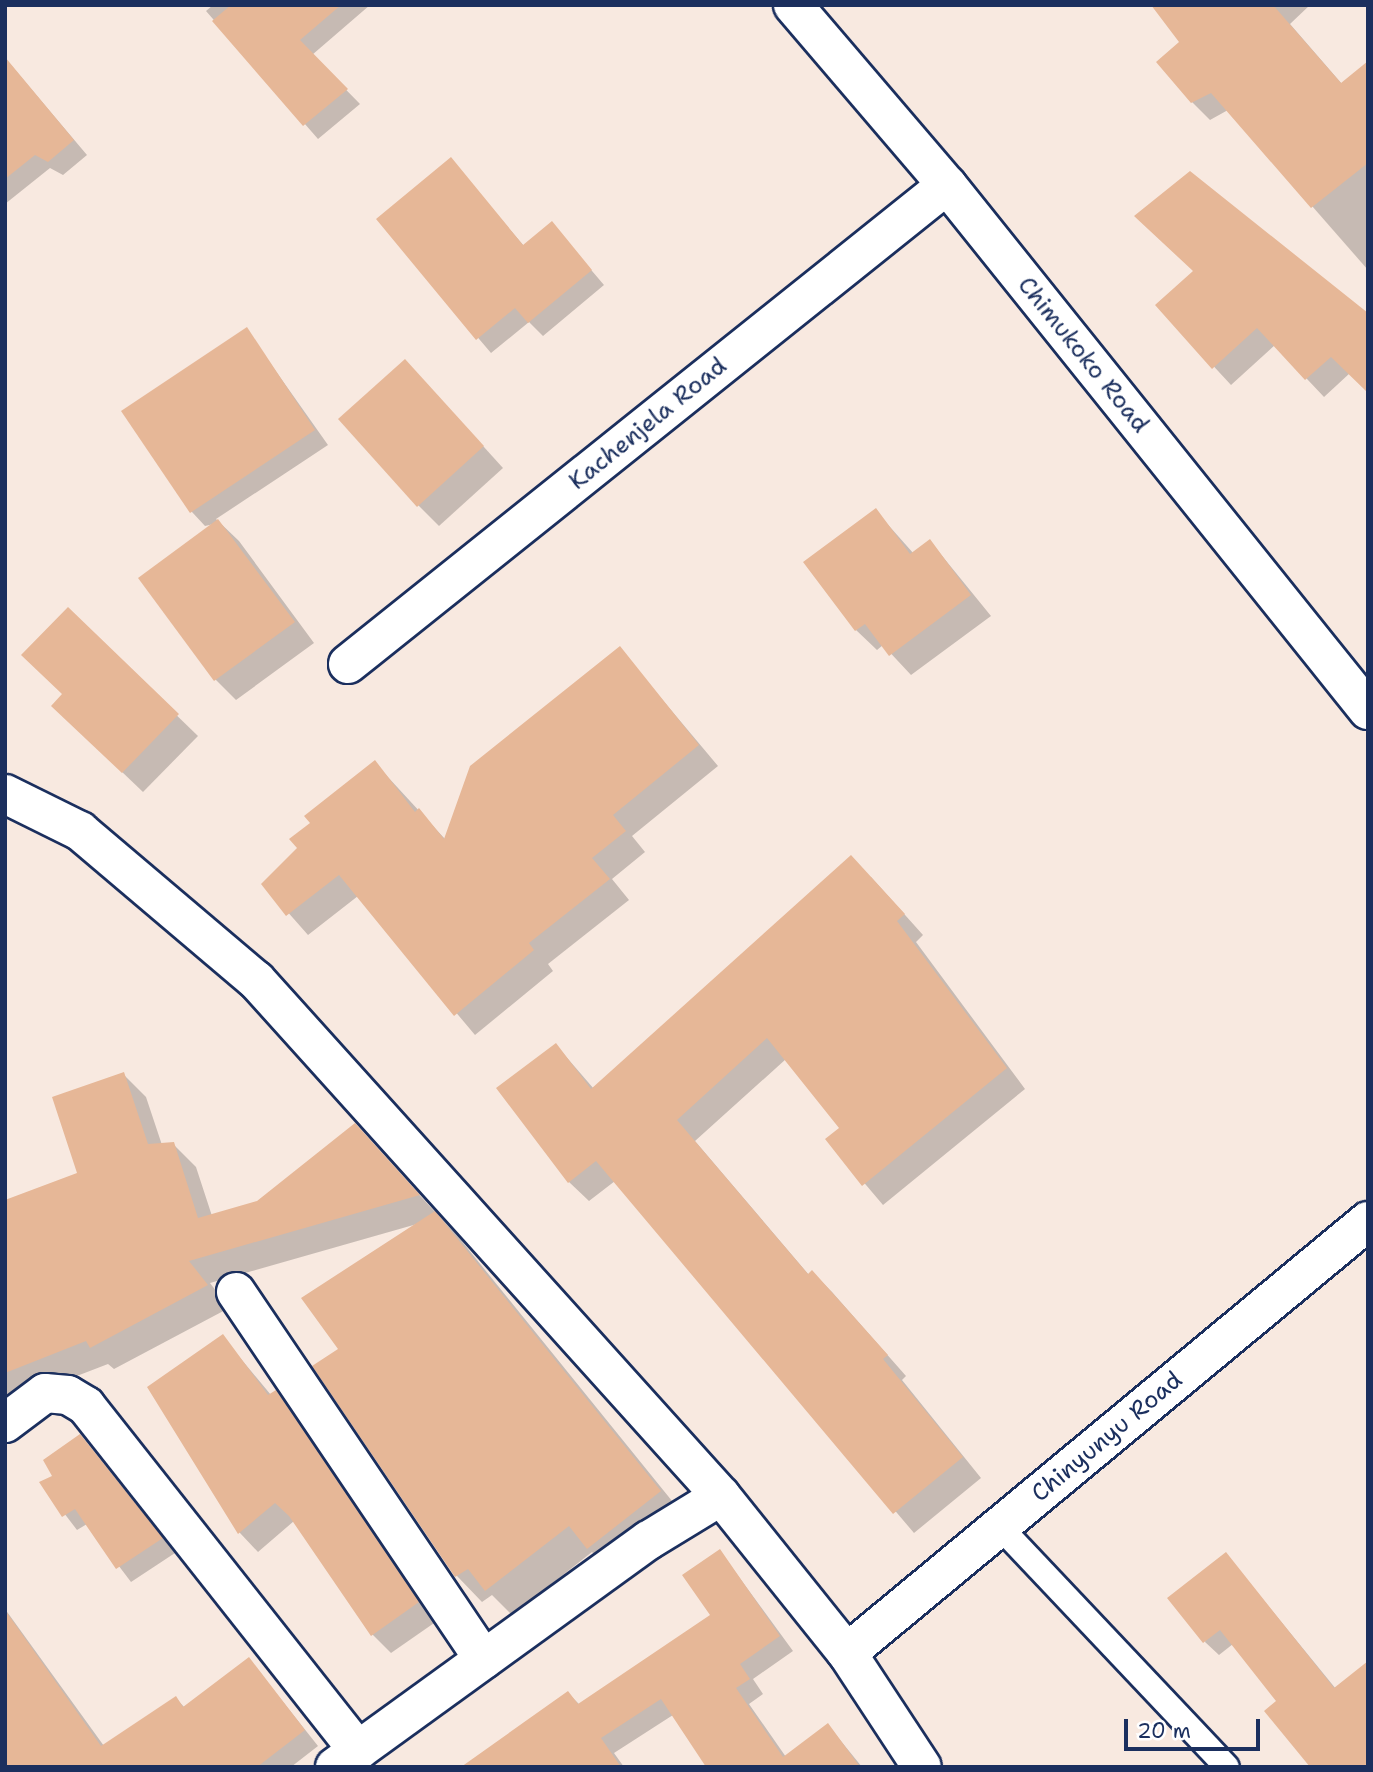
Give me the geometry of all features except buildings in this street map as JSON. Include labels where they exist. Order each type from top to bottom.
[{"type":"street","name":"Chimukoko Road","points":[[793,5],[947,185],[1368,709]]},
{"type":"street","name":"Kachenjela Road","points":[[348,664],[947,185]]},
{"type":"street","points":[[5,794],[80,831],[256,980],[721,1496],[847,1653],[922,1767]]},
{"type":"street","name":"Chinyunyu Road","points":[[847,1653],[1368,1221]]},
{"type":"street","points":[[236,1292],[484,1659]]},
{"type":"street","points":[[5,1423],[45,1393],[68,1395],[86,1406],[346,1758],[649,1540],[721,1496]]},
{"type":"lane","points":[[1000,1527],[1227,1767]]}]
